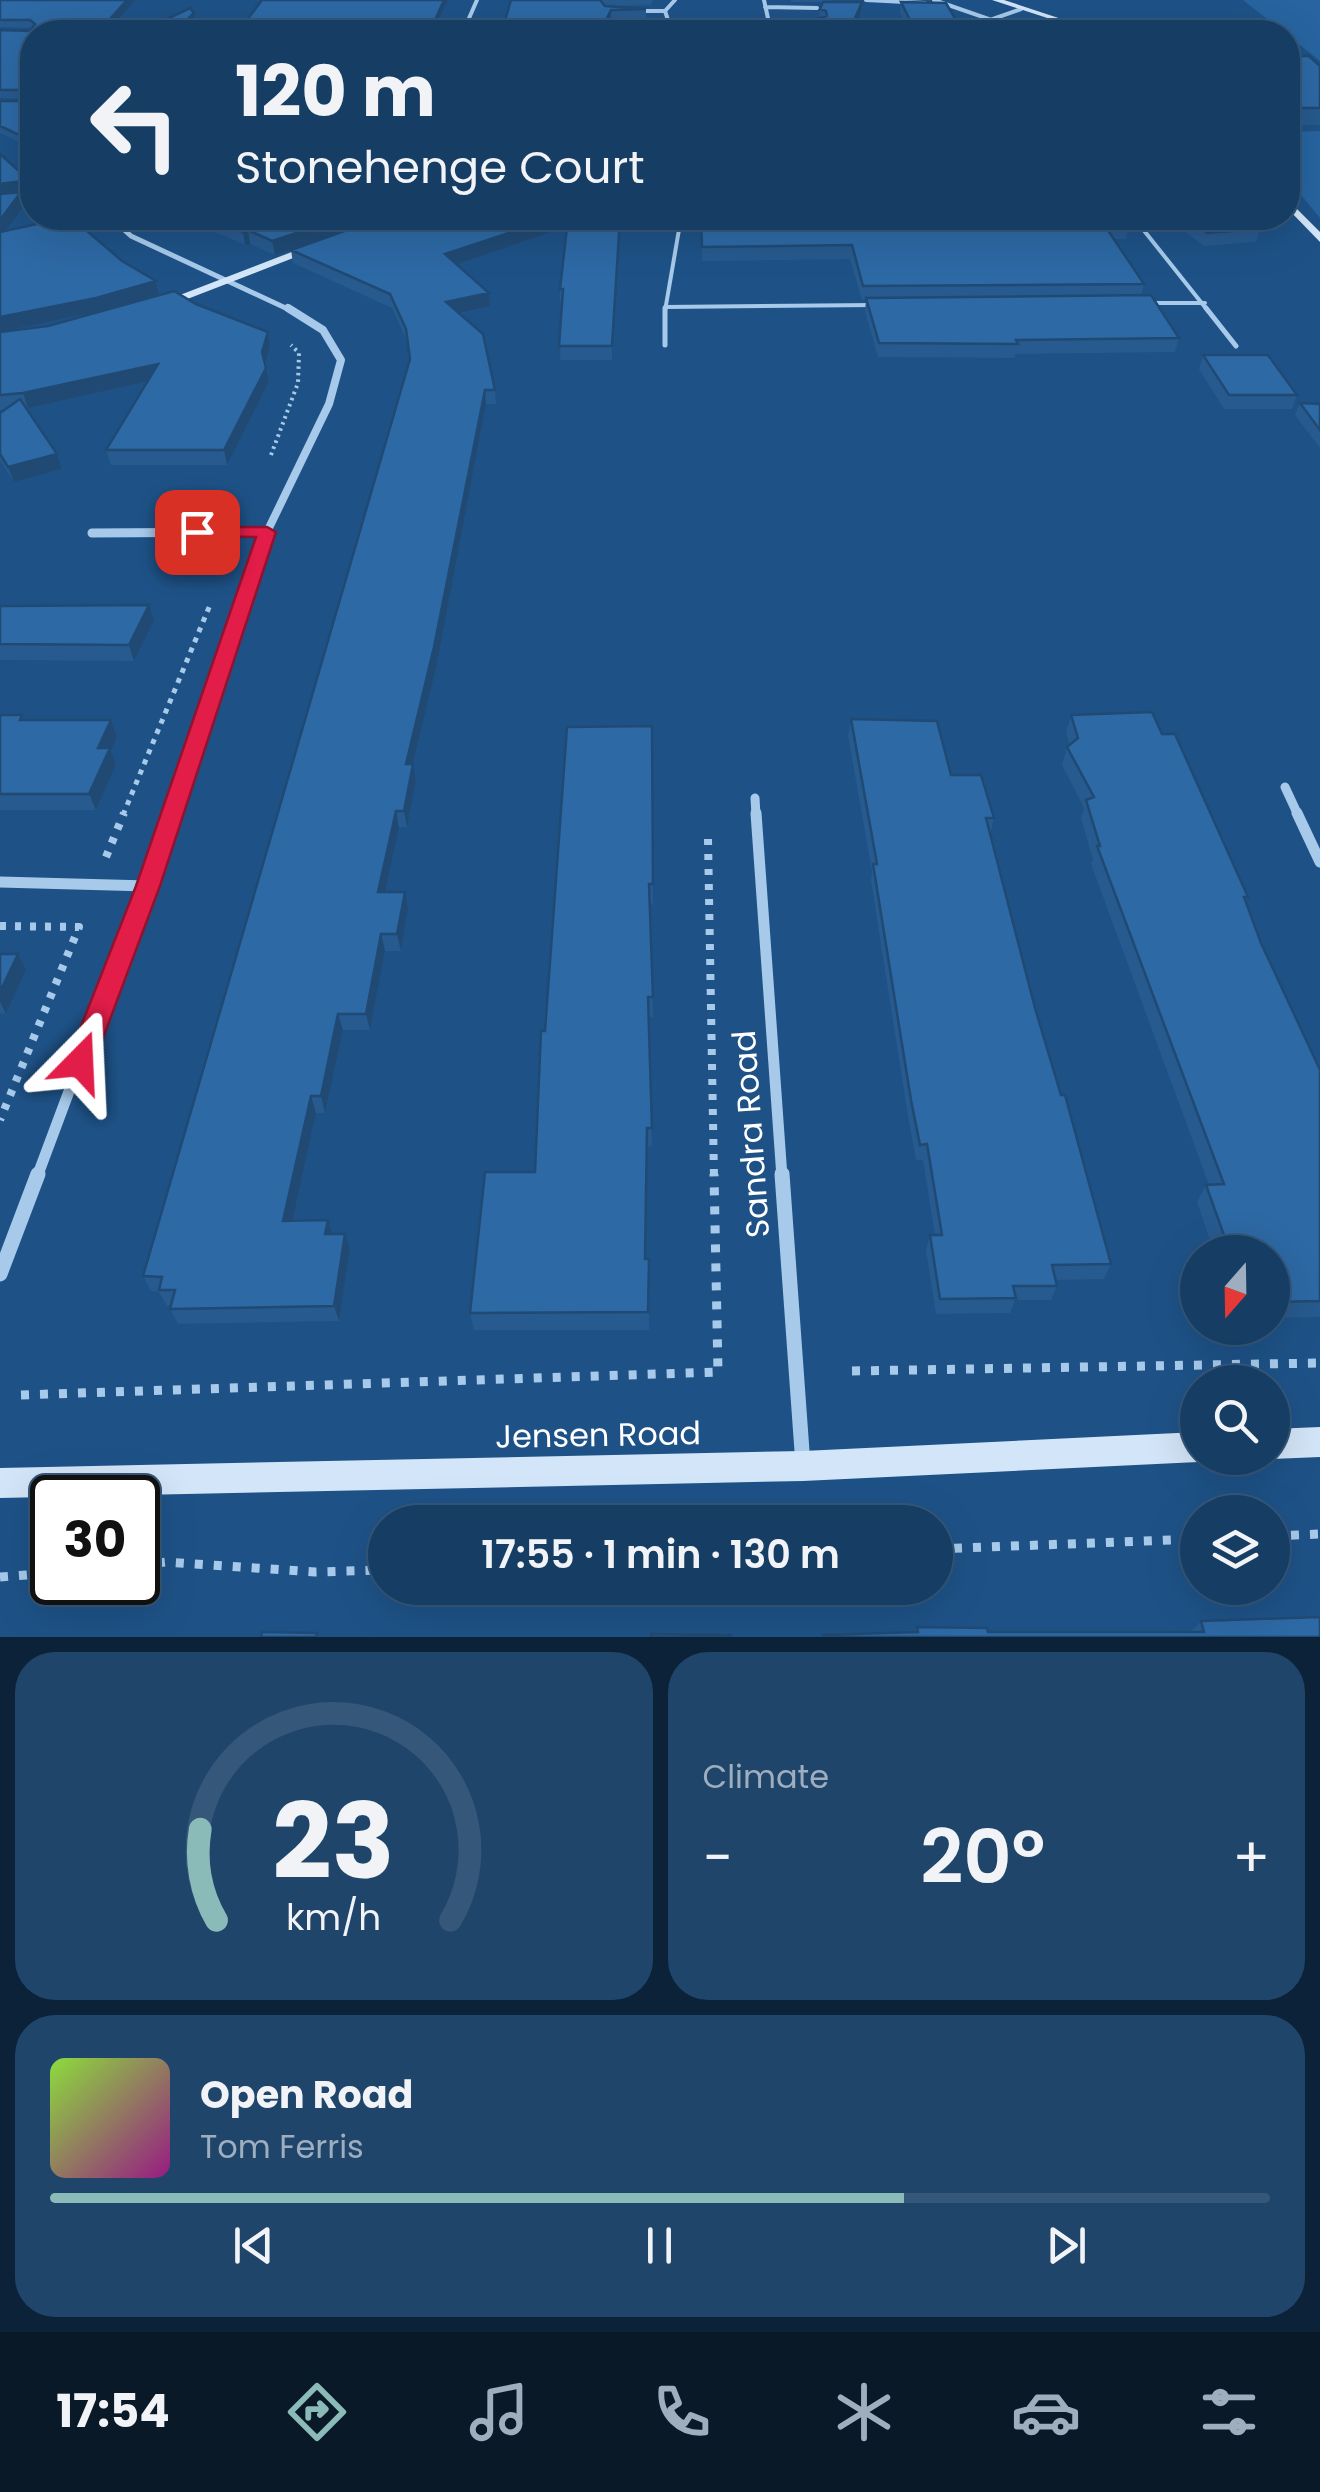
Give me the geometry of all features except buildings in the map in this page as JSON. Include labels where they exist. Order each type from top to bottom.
[{"type":"street","points":[[996,0],[1058,20]]},
{"type":"street","points":[[1300,216],[1320,239]]},
{"type":"street","points":[[0,1274],[148,886],[267,532],[329,404],[341,360],[323,330],[275,300],[125,230]]},
{"type":"street","points":[[152,308],[330,241]]},
{"type":"street","points":[[92,533],[267,532]]},
{"type":"street","points":[[1285,787],[1320,862]]},
{"type":"street","name":"Sandra Road","points":[[754,798],[803,1466]]},
{"type":"street","points":[[0,882],[148,886]]},
{"type":"street","points":[[1290,1443],[1320,1442]]},
{"type":"street","name":"Jensen Road","points":[[0,1483],[803,1466],[1180,1449]]},
{"type":"lane","points":[[626,11],[665,11],[675,0]]},
{"type":"lane","points":[[764,0],[769,20]]},
{"type":"lane","points":[[866,0],[940,3]]},
{"type":"lane","points":[[934,0],[991,20]]},
{"type":"lane","points":[[766,8],[817,8]]},
{"type":"lane","points":[[988,19],[1021,8]]},
{"type":"lane","points":[[665,11],[668,20]]},
{"type":"lane","points":[[666,345],[665,307],[679,230]]},
{"type":"lane","points":[[1144,230],[1236,346]]},
{"type":"lane","points":[[1147,303],[1205,303]]},
{"type":"lane","points":[[665,307],[877,305]]},
{"type":"path","points":[[265,470],[298,384],[299,354],[282,334]]},
{"type":"path","points":[[105,858],[210,604]]},
{"type":"path","points":[[20,1395],[718,1372],[708,839]]},
{"type":"path","points":[[0,926],[79,927],[0,1120]]},
{"type":"path","points":[[852,1372],[1320,1363]]},
{"type":"path","points":[[1290,1535],[1320,1534]]},
{"type":"path","points":[[953,1548],[1180,1540]]},
{"type":"path","points":[[160,1563],[315,1572],[368,1570]]},
{"type":"path","points":[[0,1577],[30,1574]]},
{"type":"shaded area","points":[[1243,0],[1320,0],[1320,61],[1300,45],[1300,20],[1268,20]]},
{"type":"shaded area","points":[[1320,131],[1320,218],[1300,194],[1300,132]]},
{"type":"route","points":[[80,1062],[148,886],[267,532],[197,532]]}]
